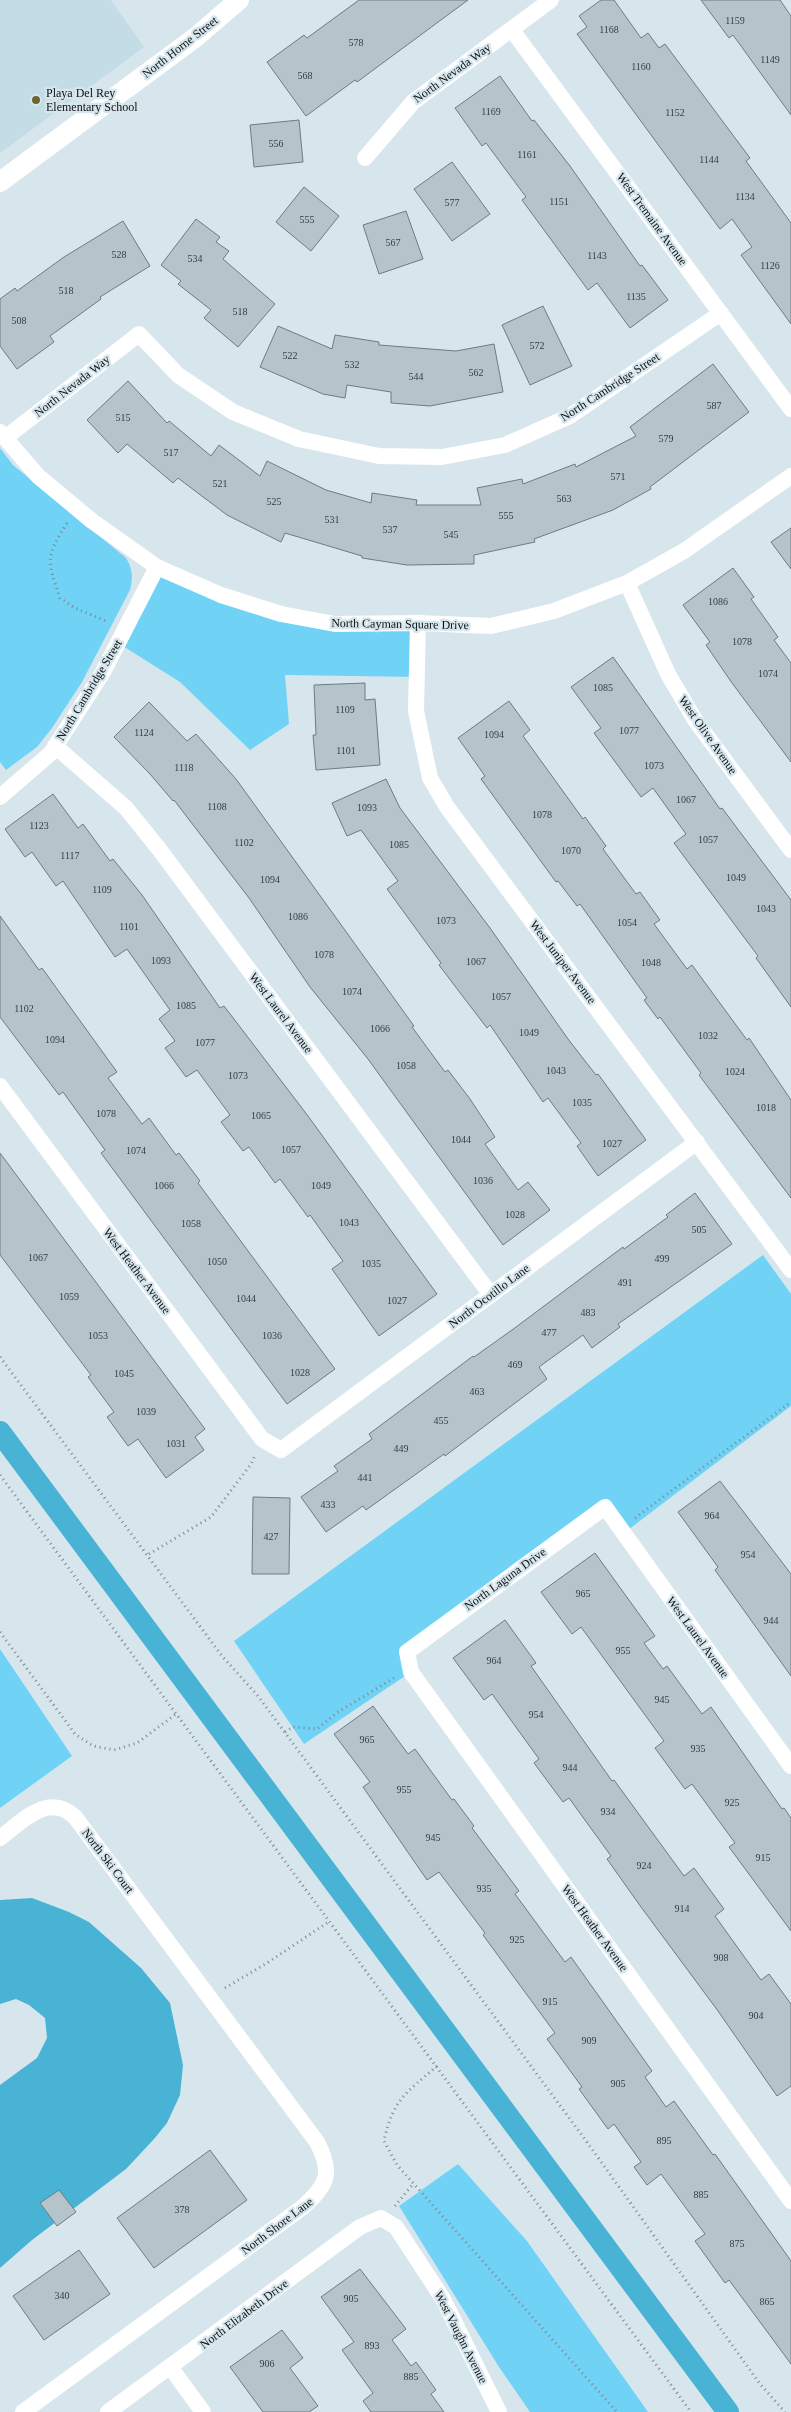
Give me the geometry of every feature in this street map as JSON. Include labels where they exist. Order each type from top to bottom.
[{"type":"street","name":"North Horne Street","points":[[0,182],[196,37],[239,0]]},
{"type":"street","name":"North Nevada Way","points":[[365,158],[413,102],[551,0]]},
{"type":"street","name":"West Tremaine Avenue","points":[[512,30],[791,409]]},
{"type":"street","name":"North Cambridge Street","points":[[139,334],[178,375],[242,416],[299,439],[370,454],[442,457],[505,445],[570,416],[721,313]]},
{"type":"street","name":"North Nevada Way","points":[[2,435],[139,334]]},
{"type":"street","name":"North Cayman Square Drive","points":[[2,435],[38,476],[77,508],[157,567],[221,595],[281,614],[335,624],[418,623],[491,626],[554,611],[627,583],[684,551],[791,476]]},
{"type":"street","name":"North Cambridge Street","points":[[0,797],[51,753],[56,746],[103,672],[157,567]]},
{"type":"street","name":"West Olive Avenue","points":[[627,583],[668,674],[695,720],[791,850]]},
{"type":"street","name":"West Juniper Avenue","points":[[418,623],[416,711],[430,778],[447,807],[791,1270]]},
{"type":"street","name":"West Laurel Avenue","points":[[56,746],[126,808],[491,1294]]},
{"type":"street","name":"West Heather Avenue","points":[[0,1086],[262,1439],[280,1450]]},
{"type":"street","name":"North Ocotillo Lane","points":[[280,1450],[697,1142]]},
{"type":"street","name":"West Laurel Avenue","points":[[605,1507],[791,1766]]},
{"type":"street","name":"North Laguna Drive","points":[[406,1652],[605,1507]]},
{"type":"street","name":"West Heather Avenue","points":[[406,1652],[411,1672],[791,2201]]},
{"type":"street","name":"North Ski Court","points":[[0,1838],[39,1809],[52,1806],[66,1808],[75,1817],[194,1976]]},
{"type":"street","name":"North Shore Lane","points":[[23,2412],[303,2208],[318,2194],[325,2182],[328,2168],[317,2142],[194,1976]]},
{"type":"street","name":"North Elizabeth Drive","points":[[108,2412],[171,2368],[360,2227],[381,2218]]},
{"type":"street","name":"West Vaughn Avenue","points":[[381,2218],[396,2228],[443,2299],[499,2412]]},
{"type":"street","points":[[171,2368],[203,2412]]},
{"type":"path","points":[[77,508],[52,546],[48,560],[60,598],[75,608],[100,617],[124,630]]},
{"type":"path","points":[[0,1357],[149,1554],[222,1656],[258,1696],[584,2138],[760,2384],[785,2412]]},
{"type":"path","points":[[620,1528],[791,1402]]},
{"type":"path","points":[[149,1554],[217,1511],[251,1464],[262,1439]]},
{"type":"path","points":[[0,1475],[691,2412]]},
{"type":"path","points":[[0,1632],[75,1734],[93,1746],[114,1750],[137,1744],[176,1714]]},
{"type":"path","points":[[284,1732],[293,1727],[318,1729],[338,1712],[388,1681],[411,1672]]},
{"type":"path","points":[[210,1998],[330,1921]]},
{"type":"path","points":[[437,2066],[404,2095],[390,2116],[384,2141],[397,2165],[413,2184],[617,2412]]},
{"type":"path","points":[[381,2218],[397,2204],[413,2184]]},
{"type":"shaded area","name":"Playa Del Rey Elementary School","points":[[0,0],[111,0],[144,47],[0,153]]},
{"type":"shaded area","points":[[0,448],[13,465],[126,558],[130,566],[132,578],[130,590],[82,682],[52,728],[37,747],[6,770],[0,762]]},
{"type":"shaded area","points":[[157,567],[335,624],[418,623],[417,677],[285,675],[289,724],[250,750],[180,682],[118,643]]},
{"type":"shaded area","points":[[763,1255],[791,1294],[791,1406],[624,1533],[605,1507],[407,1652],[411,1672],[304,1744],[234,1641]]},
{"type":"shaded area","points":[[0,1649],[72,1756],[0,1808]]},
{"type":"shaded area","points":[[32,1898],[89,1922],[141,1968],[170,2003],[183,2065],[180,2095],[167,2123],[154,2139],[126,2169],[32,2240],[0,2268],[0,2085],[37,2058],[47,2038],[45,2018],[29,2005],[16,1999],[0,2004],[0,1900]]},
{"type":"shaded area","points":[[458,2164],[527,2241],[648,2412],[530,2412],[499,2367],[399,2206]]},
{"type":"building","points":[[359,0],[468,0],[357,82],[355,80],[306,116],[267,62],[304,35],[307,38]]},
{"type":"building","points":[[601,0],[614,0],[641,38],[648,33],[659,48],[665,44],[750,158],[746,161],[791,223],[791,324],[741,255],[752,247],[732,219],[720,229],[577,34],[587,27],[579,16]]},
{"type":"building","points":[[701,0],[780,0],[791,16],[791,115],[733,35],[729,38]]},
{"type":"building","points":[[500,76],[532,121],[534,120],[570,166],[640,266],[642,265],[668,300],[630,328],[597,283],[588,290],[522,200],[526,197],[486,143],[482,146],[455,108]]},
{"type":"building","points":[[299,120],[303,162],[254,167],[250,125]]},
{"type":"building","points":[[452,162],[490,214],[452,241],[414,189]]},
{"type":"building","points":[[304,187],[339,216],[311,251],[276,222]]},
{"type":"building","points":[[406,211],[423,259],[379,274],[363,225]]},
{"type":"building","points":[[196,219],[220,237],[216,242],[229,251],[223,259],[275,304],[238,347],[204,318],[211,310],[178,284],[181,281],[161,265]]},
{"type":"building","points":[[123,221],[150,266],[100,297],[101,299],[50,336],[54,342],[17,369],[0,346],[0,299],[15,288],[17,291],[64,257]]},
{"type":"building","points":[[543,306],[572,366],[530,385],[502,325]]},
{"type":"building","points":[[278,326],[332,349],[335,335],[379,342],[379,345],[456,351],[494,344],[503,392],[430,406],[391,403],[391,392],[347,385],[345,398],[323,394],[260,367]]},
{"type":"building","points":[[713,364],[749,412],[650,487],[651,489],[613,510],[534,539],[535,542],[474,555],[474,564],[407,565],[362,558],[362,556],[285,533],[281,542],[227,515],[178,478],[173,483],[127,444],[118,453],[87,420],[128,381],[167,423],[169,421],[211,456],[219,445],[260,476],[267,461],[326,490],[371,503],[372,493],[417,500],[416,505],[481,505],[477,488],[522,479],[523,484],[575,464],[576,467],[636,436],[630,427]]},
{"type":"building","points":[[791,528],[791,569],[771,542]]},
{"type":"building","points":[[733,568],[754,597],[751,599],[778,637],[774,640],[791,663],[791,762],[732,683],[706,645],[710,642],[683,605]]},
{"type":"building","points":[[613,657],[720,809],[722,808],[791,900],[791,1007],[756,958],[758,956],[674,843],[686,834],[653,788],[641,797],[594,733],[601,728],[571,687]]},
{"type":"building","points":[[365,683],[365,700],[375,699],[380,765],[316,770],[313,735],[316,735],[314,685]]},
{"type":"building","points":[[509,701],[530,730],[523,736],[583,819],[585,817],[606,846],[603,849],[636,894],[640,892],[660,920],[654,924],[687,969],[692,965],[747,1040],[749,1038],[791,1100],[791,1198],[699,1075],[701,1073],[660,1017],[658,1019],[644,1000],[647,998],[580,904],[577,906],[558,881],[556,882],[481,779],[485,776],[458,738]]},
{"type":"building","points":[[149,702],[187,741],[196,734],[236,779],[414,1026],[412,1027],[445,1072],[448,1070],[470,1099],[495,1137],[485,1144],[518,1190],[528,1182],[550,1210],[503,1245],[368,1059],[310,987],[249,898],[174,800],[114,737]]},
{"type":"building","points":[[386,779],[400,808],[490,928],[568,1039],[596,1075],[598,1074],[646,1140],[598,1176],[577,1146],[581,1143],[548,1098],[543,1102],[490,1025],[487,1028],[439,965],[441,963],[387,889],[398,881],[361,830],[347,836],[332,803]]},
{"type":"building","points":[[53,794],[78,828],[83,824],[110,861],[113,859],[142,895],[220,1008],[224,1006],[308,1116],[437,1294],[379,1336],[332,1269],[343,1261],[310,1215],[308,1217],[280,1179],[275,1183],[249,1147],[243,1151],[221,1122],[230,1115],[197,1070],[186,1077],[165,1048],[175,1041],[159,1019],[170,1010],[127,949],[115,957],[63,881],[56,886],[32,852],[25,857],[5,829]]},
{"type":"building","points":[[0,916],[39,970],[42,968],[117,1072],[108,1078],[142,1124],[149,1118],[176,1155],[179,1153],[200,1181],[198,1183],[335,1369],[287,1404],[101,1153],[105,1150],[63,1092],[59,1095],[0,1017]]},
{"type":"building","points":[[0,1153],[205,1429],[195,1437],[204,1450],[166,1478],[138,1439],[128,1446],[107,1417],[114,1412],[88,1377],[91,1375],[0,1255]]},
{"type":"building","points":[[695,1193],[732,1244],[618,1324],[620,1327],[592,1348],[583,1335],[539,1367],[547,1379],[445,1456],[444,1454],[366,1510],[363,1506],[326,1532],[301,1497],[338,1471],[334,1466],[372,1439],[369,1434],[623,1247],[624,1249],[668,1217],[666,1215]]},
{"type":"building","points":[[720,1481],[791,1574],[791,1676],[715,1570],[718,1567],[678,1512]]},
{"type":"building","points":[[253,1497],[290,1498],[289,1574],[252,1574]]},
{"type":"building","points":[[595,1553],[655,1636],[644,1643],[663,1669],[667,1666],[702,1714],[711,1707],[782,1809],[784,1808],[791,1818],[791,1931],[729,1847],[735,1843],[692,1784],[685,1789],[655,1748],[664,1741],[581,1627],[572,1634],[541,1592]]},
{"type":"building","points":[[505,1620],[536,1663],[531,1666],[612,1781],[614,1780],[684,1876],[694,1868],[724,1909],[715,1916],[761,1980],[769,1974],[791,2004],[791,2086],[777,2096],[718,2011],[607,1859],[611,1856],[569,1798],[563,1802],[534,1763],[539,1759],[492,1694],[484,1700],[453,1658]]},
{"type":"building","points":[[373,1706],[408,1754],[415,1749],[452,1800],[454,1799],[474,1826],[472,1828],[519,1891],[515,1894],[565,1962],[571,1957],[652,2071],[645,2077],[666,2107],[674,2101],[713,2155],[715,2154],[791,2261],[791,2364],[729,2280],[725,2283],[695,2241],[705,2234],[661,2174],[647,2185],[634,2167],[641,2162],[614,2124],[608,2129],[579,2089],[582,2087],[547,2039],[555,2033],[483,1935],[485,1933],[439,1872],[427,1880],[363,1787],[370,1782],[334,1734]]},
{"type":"building","points":[[210,2150],[247,2200],[154,2268],[117,2218]]},
{"type":"building","points":[[59,2190],[76,2212],[57,2226],[40,2203]]},
{"type":"building","points":[[79,2250],[110,2294],[44,2340],[13,2296]]},
{"type":"building","points":[[360,2269],[406,2329],[392,2340],[411,2366],[416,2362],[436,2390],[431,2394],[444,2412],[371,2412],[363,2401],[373,2393],[342,2350],[354,2342],[321,2297]]},
{"type":"building","points":[[282,2330],[303,2358],[290,2368],[318,2406],[309,2412],[263,2412],[230,2367]]},
{"type":"waterway","points":[[0,1432],[728,2412]]},
{"type":"place","name":"Playa Del Rey Elementary School","points":[[36,100]]}]
